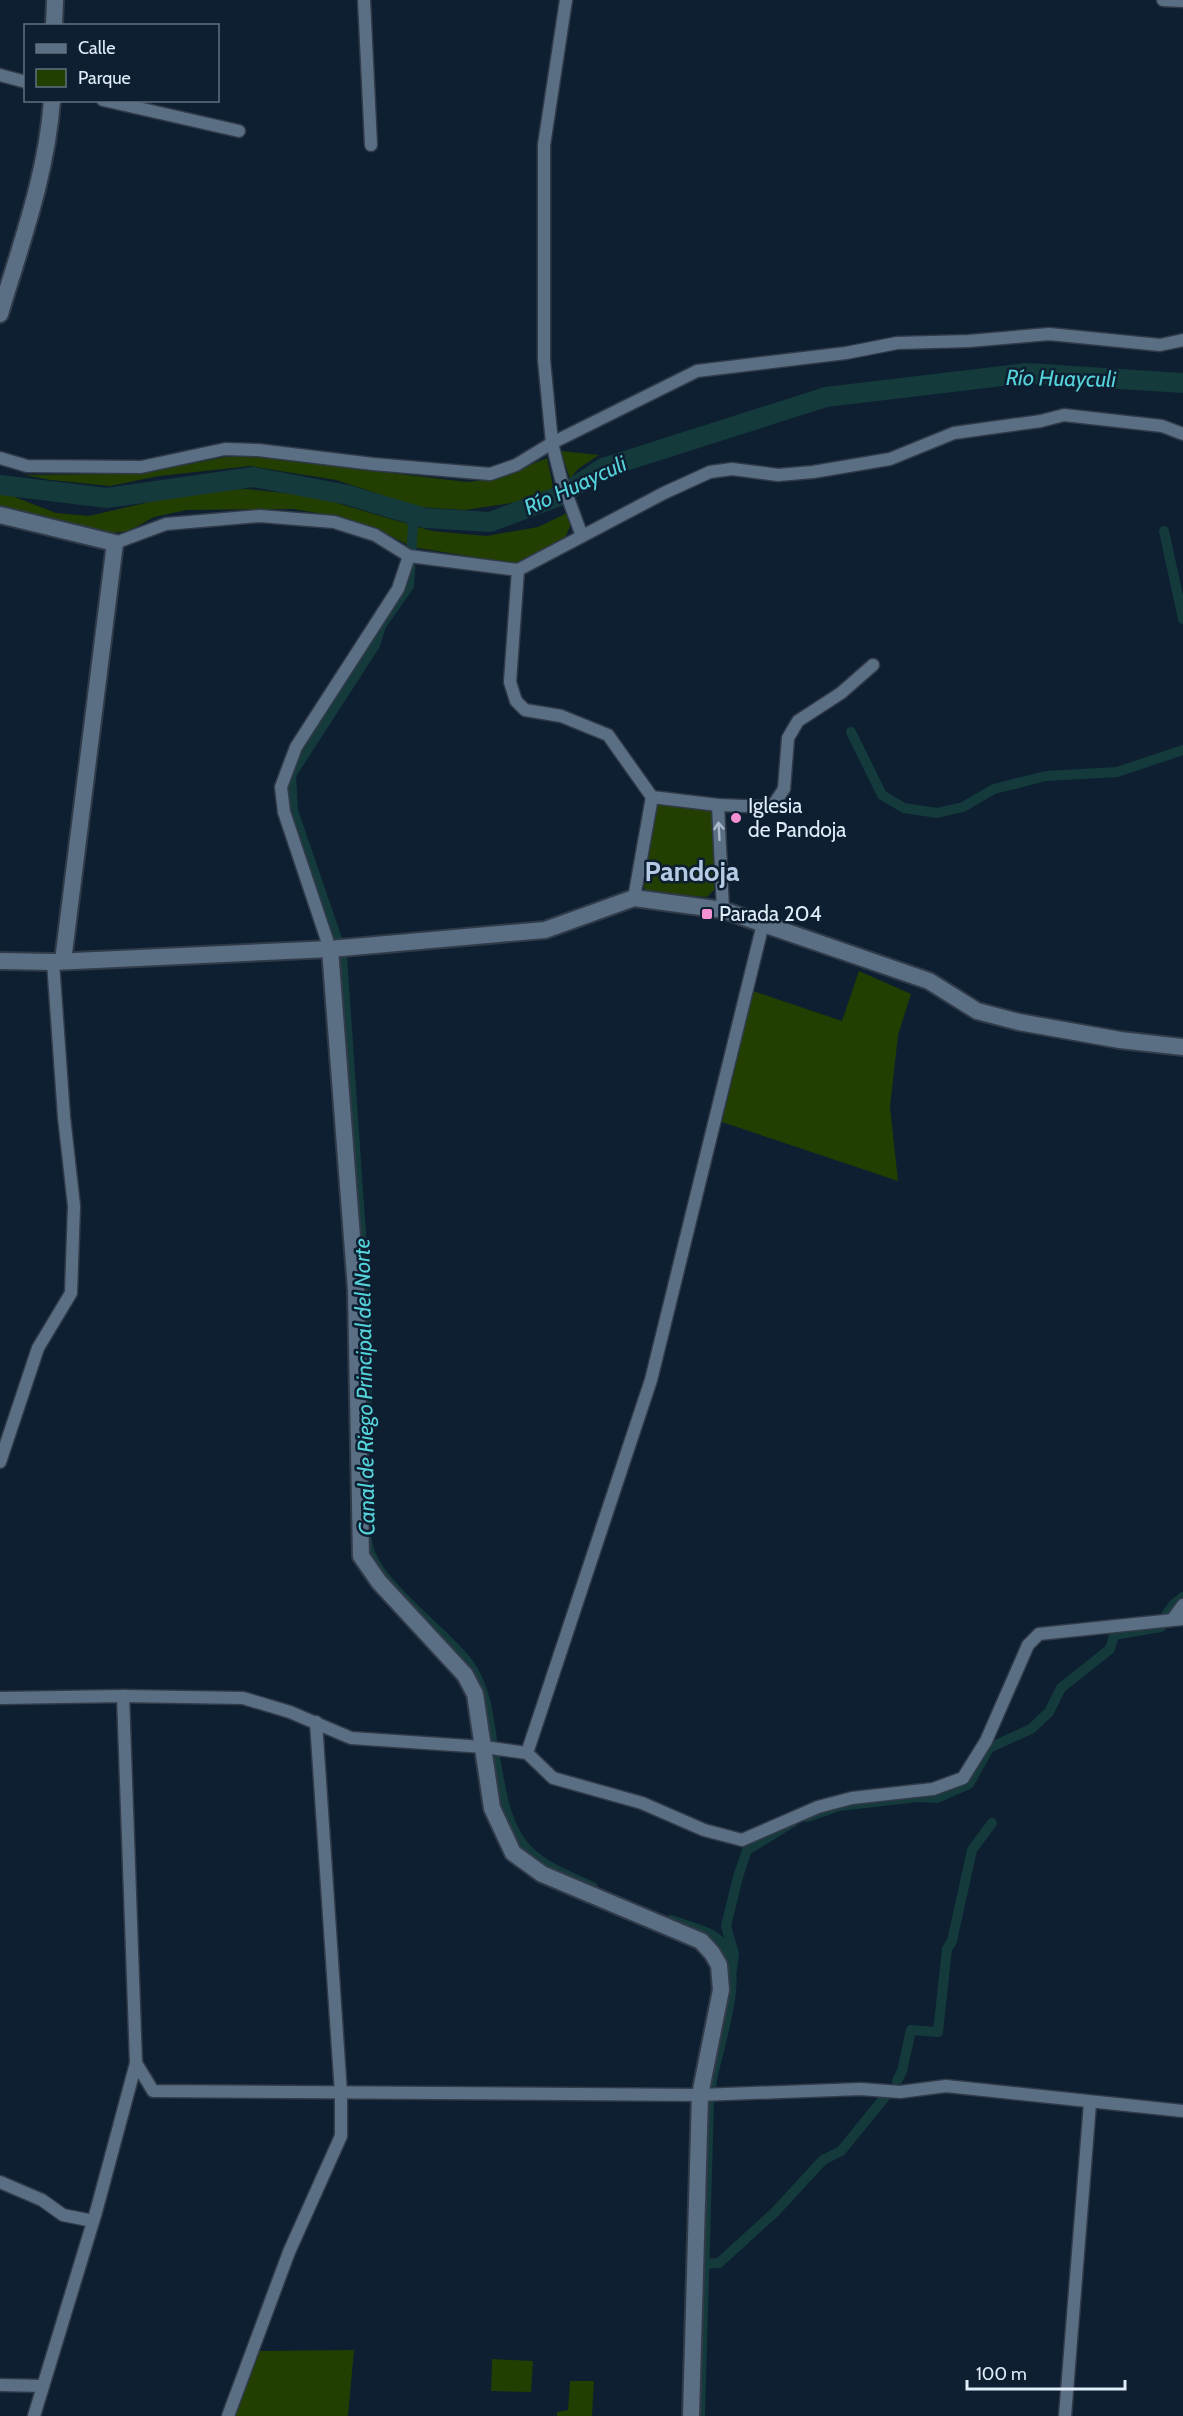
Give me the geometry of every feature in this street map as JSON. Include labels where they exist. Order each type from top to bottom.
[{"type":"street","points":[[54,24],[55,0]]},
{"type":"street","points":[[364,0],[371,145]]},
{"type":"street","points":[[566,0],[544,156],[544,360],[552,443],[561,479],[582,536]]},
{"type":"street","points":[[1163,0],[1183,1]]},
{"type":"street","points":[[0,75],[24,81]]},
{"type":"street","points":[[0,314],[41,174],[50,137],[52,102]]},
{"type":"street","points":[[112,102],[239,131]]},
{"type":"street","points":[[0,458],[27,466],[141,467],[225,449],[258,450],[373,464],[490,474],[516,465],[552,443],[698,371],[846,353],[897,343],[969,341],[1049,334],[1160,345],[1183,340]]},
{"type":"street","points":[[0,515],[115,543],[166,524],[260,516],[334,522],[375,535],[409,556],[518,570],[663,493],[710,472],[732,469],[778,475],[813,472],[890,459],[954,433],[1041,421],[1064,415],[1162,426],[1183,434]]},
{"type":"street","points":[[0,1462],[38,1348],[71,1293],[74,1206],[64,1117],[58,962],[115,543]]},
{"type":"street","points":[[409,556],[398,589],[296,747],[281,787],[284,812],[330,949],[356,1290],[361,1556],[379,1582],[465,1675],[475,1694],[492,1808],[513,1853],[542,1874],[701,1941],[719,1965],[721,1990],[700,2095],[691,2416]]},
{"type":"street","points":[[518,570],[510,682],[516,701],[525,710],[561,716],[608,735],[652,797],[633,898]]},
{"type":"street","points":[[652,797],[718,805],[772,807],[784,789],[788,738],[798,721],[841,693],[873,665]]},
{"type":"street","points":[[718,805],[723,910]]},
{"type":"street","points":[[0,961],[58,962],[330,949],[545,930],[633,898],[723,910],[929,981],[977,1011],[1019,1022],[1120,1040],[1183,1047]]},
{"type":"street","points":[[527,1753],[651,1380],[763,924]]},
{"type":"street","points":[[0,1698],[123,1696],[243,1698],[316,1722],[351,1738],[484,1747],[527,1753],[553,1778],[642,1803],[704,1830],[742,1840],[818,1807],[852,1798],[933,1789],[963,1778],[986,1740],[1028,1645],[1039,1634],[1177,1619],[1183,1605]]},
{"type":"street","points":[[34,2416],[93,2222],[136,2063],[123,1696]]},
{"type":"street","points":[[228,2416],[289,2252],[341,2136],[341,2094],[316,1722]]},
{"type":"street","points":[[136,2063],[153,2091],[700,2095],[861,2089],[900,2091],[946,2086],[1090,2103],[1183,2111]]},
{"type":"street","points":[[1065,2416],[1090,2103]]},
{"type":"street","points":[[0,2182],[42,2200],[63,2215],[93,2222]]},
{"type":"street","points":[[0,2385],[43,2386]]},
{"type":"green space","points":[[561,451],[599,455],[578,469],[570,479]]},
{"type":"green space","points":[[226,457],[255,457],[467,482],[495,479],[547,458],[554,491],[511,503],[465,510],[419,507],[336,480],[250,466],[159,476],[110,486],[24,475],[110,474],[168,468]]},
{"type":"green space","points":[[247,489],[313,496],[432,531],[486,536],[538,527],[567,513],[571,524],[565,538],[517,564],[412,547],[385,533],[341,517],[293,509],[187,510],[154,517],[129,531],[111,533],[0,508],[0,494],[7,494],[56,513],[89,516],[197,491]]},
{"type":"green space","points":[[658,804],[705,808],[714,812],[714,890],[707,897],[647,892],[644,887],[654,811]]},
{"type":"green space","points":[[859,971],[911,994],[898,1035],[890,1107],[898,1181],[722,1122],[753,991],[842,1021]]},
{"type":"green space","points":[[354,2350],[348,2416],[234,2416],[258,2351]]},
{"type":"green space","points":[[492,2359],[533,2361],[531,2392],[491,2391]]},
{"type":"green space","points":[[570,2381],[594,2381],[592,2416],[557,2416],[557,2412],[568,2410]]},
{"type":"waterway","name":"Río Huayculi","points":[[0,485],[107,498],[253,477],[348,495],[425,518],[490,522],[562,495],[603,468],[826,397],[1027,373],[1183,383]]},
{"type":"waterway","name":"Canal de Riego Principal del Norte","points":[[337,939],[293,811],[291,775],[375,645],[381,626],[409,586],[413,526],[409,513]]},
{"type":"waterway","points":[[1164,531],[1183,619]]},
{"type":"waterway","points":[[851,732],[882,795],[904,808],[937,813],[963,807],[994,789],[1046,776],[1117,772],[1183,750]]},
{"type":"waterway","name":"Canal de Riego Principal del Norte","points":[[342,956],[368,1337],[366,1423]]},
{"type":"waterway","name":"Canal de Riego Principal del Norte","points":[[367,1540],[371,1555],[394,1588],[469,1664],[482,1691],[492,1739]]},
{"type":"waterway","points":[[1166,1615],[1183,1597]]},
{"type":"waterway","points":[[807,1817],[839,1806],[917,1797],[937,1798],[969,1784],[989,1748],[1031,1729],[1049,1712],[1061,1688],[1110,1649],[1114,1635],[1161,1627]]},
{"type":"waterway","name":"Canal de Riego Principal del Norte","points":[[495,1758],[502,1796],[510,1821],[522,1844],[545,1864],[593,1887]]},
{"type":"waterway","points":[[732,1969],[734,1954],[726,1926],[747,1850],[793,1822]]},
{"type":"waterway","points":[[897,2081],[902,2071],[911,2030],[938,2032],[947,1949],[952,1941],[972,1850],[992,1823]]},
{"type":"waterway","name":"Canal de Riego Principal del Norte","points":[[671,1920],[710,1934],[721,1942],[729,1955],[732,1972],[731,1991],[711,2086]]},
{"type":"waterway","points":[[704,2264],[719,2263],[775,2212],[823,2160],[841,2151],[885,2097]]},
{"type":"waterway","name":"Canal de Riego Principal del Norte","points":[[700,2416],[709,2103]]},
{"type":"place","name":"Iglesia de Pandoja","points":[[736,818]]},
{"type":"place","name":"Parada 204","points":[[707,914]]},
{"type":"district","name":"Pandoja","points":[[692,872]]}]
